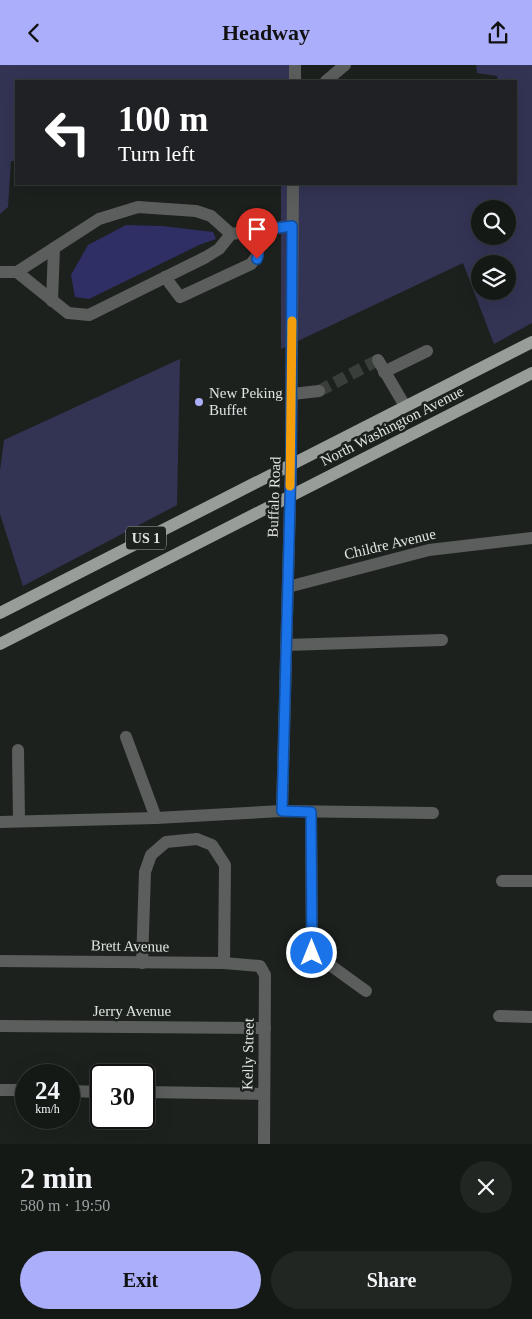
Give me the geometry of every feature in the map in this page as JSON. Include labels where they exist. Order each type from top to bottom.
[{"type":"main road","name":"North Washington Avenue","points":[[0,613],[532,343]]},
{"type":"main road","name":"North Washington Avenue","points":[[0,644],[532,373]]},
{"type":"street","points":[[295,65],[295,80]]},
{"type":"street","points":[[327,80],[345,65]]},
{"type":"street","name":"Buffalo Road","points":[[282,811],[291,464],[293,185]]},
{"type":"street","points":[[0,272],[17,272],[99,219],[138,207],[196,211],[211,216],[231,233],[292,226]]},
{"type":"street","points":[[165,277],[180,297],[251,264],[258,255],[254,231]]},
{"type":"street","points":[[17,272],[68,313],[89,315],[219,249],[231,233]]},
{"type":"street","points":[[52,301],[54,248]]},
{"type":"street","points":[[405,406],[381,366],[427,351]]},
{"type":"street","points":[[292,393],[319,391]]},
{"type":"street","name":"Childre Avenue","points":[[288,587],[429,550],[532,538]]},
{"type":"street","points":[[286,645],[442,640]]},
{"type":"street","points":[[126,737],[156,818]]},
{"type":"street","points":[[18,750],[19,821]]},
{"type":"street","points":[[0,822],[156,818],[282,811],[433,813]]},
{"type":"street","points":[[311,812],[312,953],[366,991]]},
{"type":"street","points":[[142,963],[145,872],[151,855],[166,842],[197,839],[212,845],[225,865],[224,963]]},
{"type":"street","points":[[502,881],[532,881]]},
{"type":"street","name":"Brett Avenue","points":[[0,961],[224,963],[260,966]]},
{"type":"street","name":"Kelly Street","points":[[260,966],[266,975],[264,1144]]},
{"type":"street","points":[[500,1016],[532,1017]]},
{"type":"street","name":"Jerry Avenue","points":[[0,1026],[264,1028]]},
{"type":"street","points":[[0,1090],[15,1090]]},
{"type":"street","points":[[155,1092],[264,1094]]},
{"type":"shaded area","points":[[0,65],[299,65],[298,80],[15,80],[15,161],[11,161],[8,207],[0,214]]},
{"type":"shaded area","points":[[476,65],[532,65],[532,323],[494,344],[477,300],[516,300],[516,255],[471,255],[471,284],[463,263],[281,349],[281,185],[517,185],[517,80],[498,80],[497,76],[477,73]]},
{"type":"shaded area","points":[[126,225],[162,226],[213,232],[216,239],[199,245],[89,299],[75,297],[71,275],[88,245]]},
{"type":"shaded area","points":[[180,359],[177,505],[23,586],[0,514],[0,471],[4,440]]},
{"type":"tunnel","points":[[319,391],[378,360]]},
{"type":"slow traffic","points":[[290,486],[292,321]]},
{"type":"place","name":"New Peking Buffet","points":[[199,402]]},
{"type":"route","points":[[257,259],[254,231],[292,226],[291,464],[282,811],[311,812],[312,953]]}]
